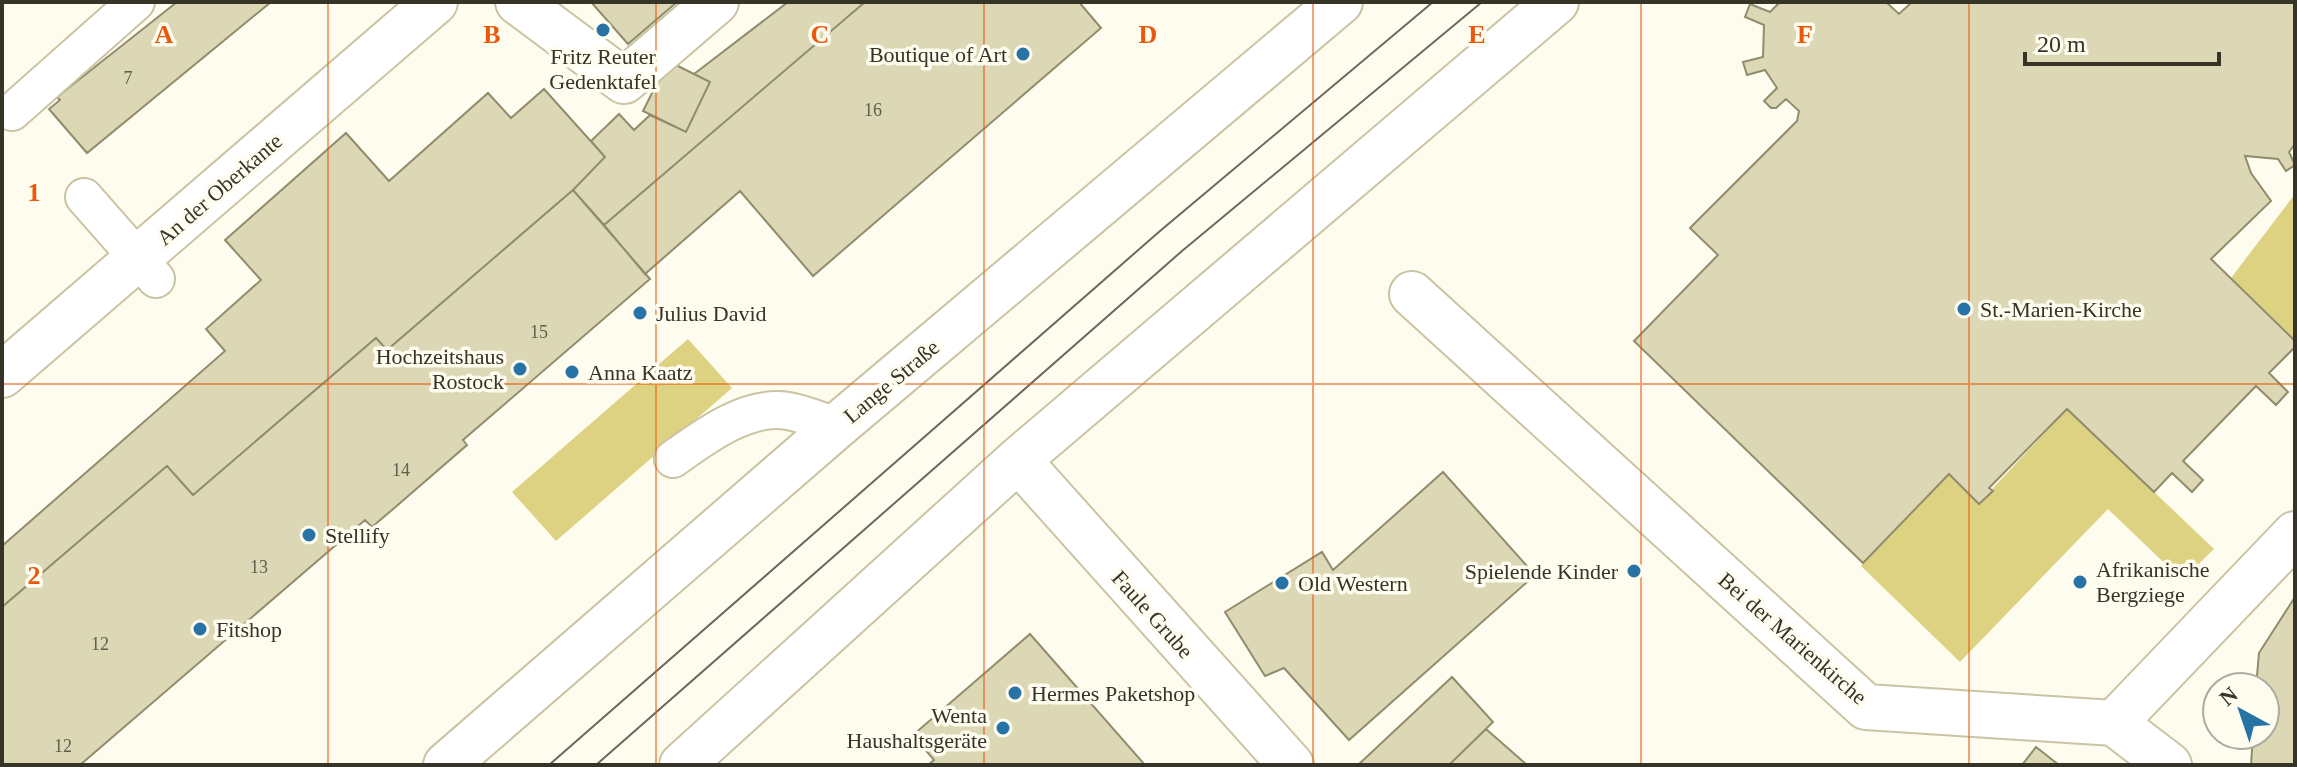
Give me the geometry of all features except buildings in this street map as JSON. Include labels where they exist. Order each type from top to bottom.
[{"type":"street","name":"An der Oberkante","points":[[2,375],[146,269],[435,2]]},
{"type":"street","points":[[518,2],[624,81],[716,2]]},
{"type":"street","name":"Lange Straße","points":[[446,765],[837,426],[1340,2]]},
{"type":"street","points":[[682,765],[1018,460],[1556,2]]},
{"type":"street","name":"Bei der Marienkirche","points":[[1412,294],[1866,707],[2114,723]]},
{"type":"street","name":"Faule Grube","points":[[1018,460],[1291,765]]},
{"type":"street","points":[[2169,765],[2114,723],[2295,534]]},
{"type":"lane","points":[[12,112],[136,2]]},
{"type":"lane","points":[[84,197],[146,269]]},
{"type":"lane","points":[[673,459],[723,425],[757,415],[786,410],[837,426]]},
{"type":"shaded area","points":[[2295,194],[2295,341],[2231,278]]},
{"type":"shaded area","points":[[688,339],[732,388],[556,541],[512,492]]},
{"type":"shaded area","points":[[2067,409],[2214,549],[2182,580],[2108,509],[1960,662],[1861,566],[1949,474],[1979,503]]},
{"type":"tram line","points":[[549,765],[1160,231],[1433,2]]},
{"type":"tram line","points":[[596,765],[1182,251],[1482,2]]},
{"type":"place","name":"Fritz Reuter Gedenktafel","points":[[603,30]]},
{"type":"place","name":"Boutique of Art","points":[[1023,54]]},
{"type":"place","name":"St.-Marien-Kirche","points":[[1964,309]]},
{"type":"place","name":"Julius David","points":[[640,313]]},
{"type":"place","name":"Hochzeitshaus Rostock","points":[[520,369]]},
{"type":"place","name":"Anna Kaatz","points":[[572,372]]},
{"type":"place","name":"Stellify","points":[[309,535]]},
{"type":"place","name":"Spielende Kinder","points":[[1634,571]]},
{"type":"place","name":"Afrikanische Bergziege","points":[[2080,582]]},
{"type":"place","name":"Old Western","points":[[1282,583]]},
{"type":"place","name":"Fitshop","points":[[200,629]]},
{"type":"place","name":"Hermes Paketshop","points":[[1015,693]]},
{"type":"place","name":"Wenta Haushaltsgeräte","points":[[1003,728]]}]
